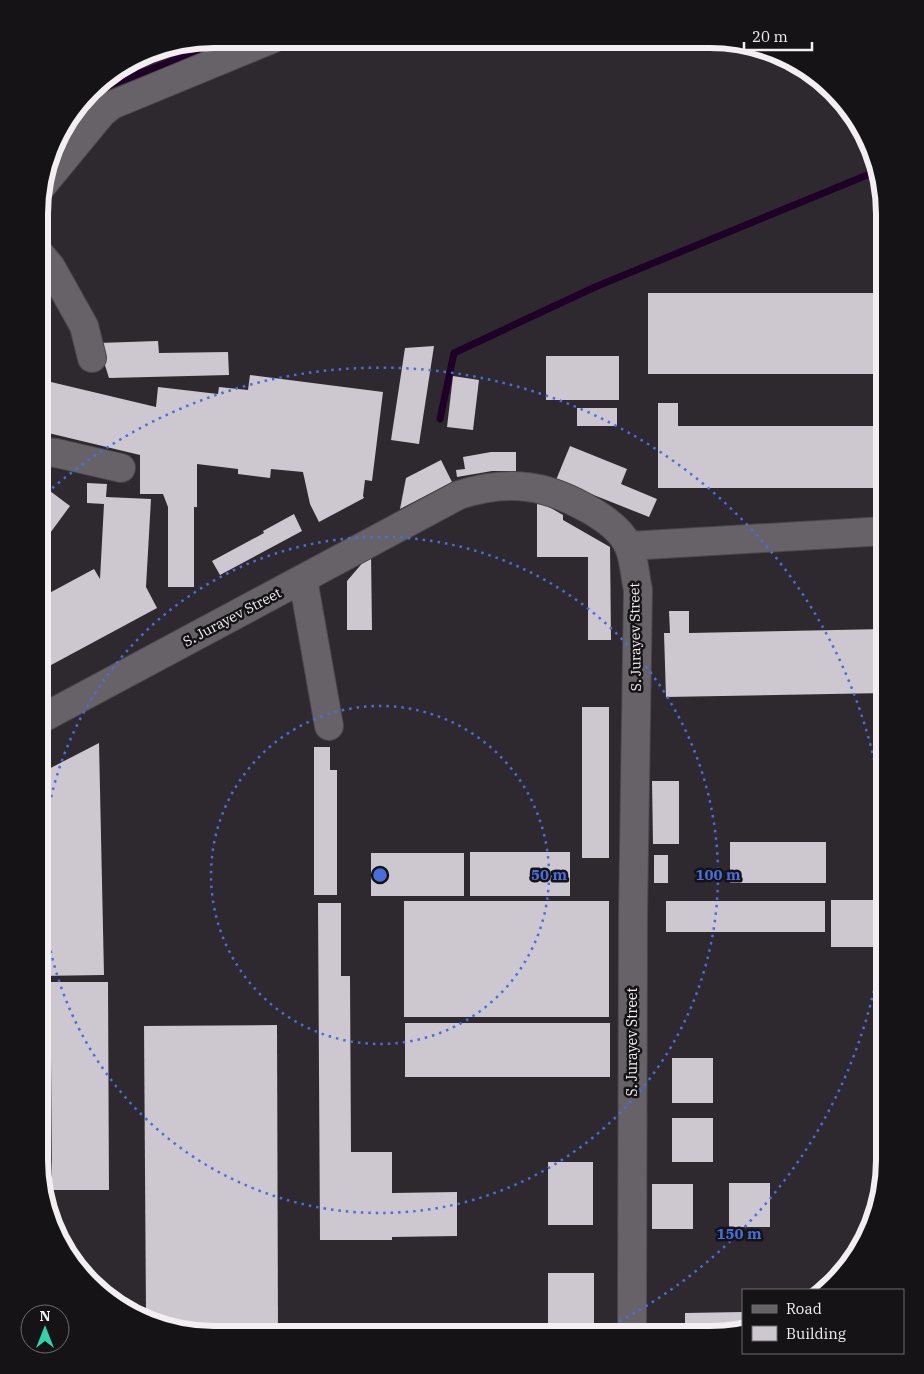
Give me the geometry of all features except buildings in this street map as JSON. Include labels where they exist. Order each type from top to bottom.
[{"type":"street","points":[[53,174],[102,113],[112,105],[250,48]]},
{"type":"street","points":[[48,263],[84,326],[92,358]]},
{"type":"street","points":[[48,452],[56,452],[121,468]]},
{"type":"street","name":"S. Jurayev Street","points":[[48,716],[450,499],[478,489],[503,486],[529,487],[551,492],[582,506],[605,520],[619,532],[629,546],[638,590],[633,914],[632,1326]]},
{"type":"street","points":[[629,546],[876,532]]},
{"type":"street","points":[[303,579],[329,726]]},
{"type":"waterway","points":[[108,86],[206,48]]},
{"type":"waterway","points":[[440,419],[454,353],[595,287],[872,173]]}]
